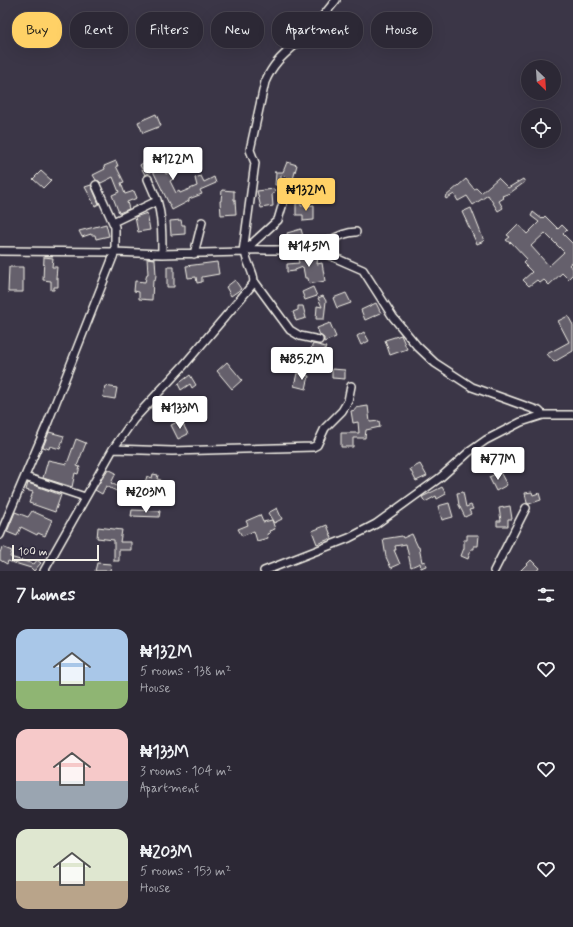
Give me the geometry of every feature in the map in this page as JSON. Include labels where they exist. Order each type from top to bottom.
[{"type":"street","points":[[319,340],[300,336],[290,330],[254,281],[244,251],[255,163],[250,150],[265,82],[269,73],[280,57],[308,33],[336,0]]},
{"type":"street","points":[[148,179],[157,201],[162,227],[162,254]]},
{"type":"street","points":[[0,535],[62,389],[115,252],[116,230],[96,185]]},
{"type":"street","points":[[113,222],[157,201]]},
{"type":"street","points":[[244,251],[278,220],[283,204]]},
{"type":"street","points":[[194,254],[202,222]]},
{"type":"street","points":[[0,251],[194,254],[307,248],[316,247],[335,238],[356,232]]},
{"type":"street","points":[[316,247],[324,253],[363,270],[393,317],[417,346],[435,363],[472,387],[539,411],[543,415]]},
{"type":"street","points":[[44,571],[113,449],[134,419],[184,365],[254,281]]},
{"type":"street","points":[[113,449],[172,451],[313,447],[317,445],[325,428],[342,411],[348,401],[351,386]]},
{"type":"street","points":[[264,571],[349,538],[376,524],[441,477],[486,440],[522,422],[543,415],[573,415]]},
{"type":"street","points":[[25,477],[85,497]]},
{"type":"street","points":[[494,571],[526,508]]},
{"type":"building","points":[[156,114],[161,126],[143,133],[138,122]]},
{"type":"building","points":[[185,149],[191,161],[182,165],[176,153]]},
{"type":"building","points":[[172,152],[175,158],[161,164],[166,174],[172,171],[175,178],[170,181],[176,193],[179,191],[180,193],[197,186],[195,178],[201,176],[204,182],[214,177],[216,183],[200,190],[202,194],[189,199],[189,201],[172,210],[153,171],[145,175],[140,165],[157,153],[160,157]]},
{"type":"building","points":[[116,161],[118,166],[116,166],[124,182],[121,183],[125,194],[134,191],[137,198],[127,202],[129,209],[119,213],[112,195],[119,192],[113,177],[101,183],[96,180],[93,175],[105,169],[104,166]]},
{"type":"building","points":[[287,162],[297,165],[293,179],[281,175],[281,185],[275,185],[276,173],[274,172],[283,172]]},
{"type":"building","points":[[41,171],[51,180],[43,188],[33,179]]},
{"type":"building","points":[[498,178],[508,188],[523,179],[525,182],[510,193],[502,196],[504,198],[499,201],[503,208],[498,211],[488,195],[473,205],[467,196],[458,201],[454,194],[446,199],[445,197],[466,179],[474,189],[476,188],[481,193]]},
{"type":"building","points":[[91,185],[99,204],[95,206],[85,187]]},
{"type":"building","points":[[274,189],[275,193],[272,194],[273,206],[261,208],[257,191]]},
{"type":"building","points":[[222,190],[234,191],[236,214],[221,215],[220,201]]},
{"type":"building","points":[[296,203],[301,203],[301,206],[314,205],[314,220],[303,221],[303,215],[296,215]]},
{"type":"building","points":[[471,208],[484,241],[477,244],[462,212]]},
{"type":"building","points":[[533,212],[542,219],[545,216],[558,229],[562,225],[567,230],[563,234],[573,244],[573,261],[569,265],[573,268],[573,274],[568,279],[562,273],[549,285],[544,280],[540,283],[537,280],[529,286],[523,280],[532,272],[523,263],[527,259],[511,242],[510,243],[506,240],[510,237],[507,235],[518,224],[527,234],[539,222],[531,216]],"holes":[[[545,233],[564,252],[549,266],[531,246]]]},
{"type":"building","points":[[147,213],[150,230],[138,232],[135,217]]},
{"type":"building","points":[[181,220],[182,225],[185,225],[185,234],[171,235],[170,221]]},
{"type":"building","points":[[106,224],[109,236],[96,239],[95,235],[91,234],[82,237],[79,231]]},
{"type":"building","points":[[301,229],[304,240],[290,245],[287,233]]},
{"type":"building","points":[[315,253],[318,255],[317,264],[322,263],[325,281],[309,284],[308,278],[305,278],[303,267],[295,271],[287,272],[287,264],[299,263],[297,255]]},
{"type":"building","points":[[44,257],[53,258],[52,267],[57,267],[56,278],[58,278],[58,287],[54,287],[54,290],[51,290],[51,281],[43,280]]},
{"type":"building","points":[[147,258],[155,259],[156,275],[155,281],[153,280],[152,300],[139,299],[139,292],[134,291],[135,281],[145,282],[148,274]]},
{"type":"building","points":[[217,262],[219,274],[202,277],[202,282],[197,283],[196,277],[188,278],[186,266]]},
{"type":"building","points":[[9,267],[23,267],[23,292],[8,292]]},
{"type":"building","points":[[167,267],[174,267],[174,287],[167,287]]},
{"type":"building","points":[[235,280],[241,289],[231,296],[226,287]]},
{"type":"building","points":[[313,287],[317,296],[305,300],[302,292]]},
{"type":"building","points":[[346,293],[351,303],[337,308],[333,298]]},
{"type":"building","points":[[323,296],[326,301],[324,319],[316,319],[317,306],[322,307],[318,298]]},
{"type":"building","points":[[376,303],[381,313],[365,320],[361,310]]},
{"type":"building","points":[[298,306],[303,306],[306,318],[296,321],[293,312],[298,310]]},
{"type":"building","points":[[568,316],[573,325],[573,351],[554,362],[547,354],[569,342],[558,321]]},
{"type":"building","points":[[330,323],[336,337],[324,342],[324,338],[320,335],[317,328]]},
{"type":"building","points":[[364,332],[369,341],[361,345],[357,336]]},
{"type":"building","points":[[401,335],[407,349],[390,355],[385,340]]},
{"type":"building","points":[[313,344],[326,347],[321,357],[321,368],[316,368],[317,358],[308,355]]},
{"type":"building","points":[[285,358],[295,358],[295,369],[284,369]]},
{"type":"building","points":[[227,362],[242,380],[232,389],[217,371]]},
{"type":"building","points":[[332,369],[345,370],[345,379],[332,378]]},
{"type":"building","points":[[297,373],[309,376],[306,389],[294,386]]},
{"type":"building","points":[[190,375],[196,385],[192,388],[190,384],[181,390],[178,384]]},
{"type":"building","points":[[105,386],[117,388],[115,399],[103,397]]},
{"type":"building","points":[[368,406],[370,422],[379,421],[380,427],[366,430],[365,438],[353,438],[353,447],[341,447],[341,433],[359,433],[358,422],[353,423],[351,411],[355,410],[355,408]]},
{"type":"building","points":[[181,420],[188,434],[178,439],[171,425]]},
{"type":"building","points":[[49,432],[64,436],[60,449],[50,446],[49,449],[43,447]]},
{"type":"building","points":[[76,439],[86,443],[77,466],[80,467],[78,474],[75,473],[72,487],[43,478],[48,460],[67,464]]},
{"type":"building","points":[[420,464],[427,476],[416,481],[410,469]]},
{"type":"building","points":[[108,469],[116,473],[111,483],[135,495],[133,499],[106,486],[102,494],[95,490]]},
{"type":"building","points":[[500,472],[507,485],[496,491],[489,477]]},
{"type":"building","points":[[153,474],[158,475],[157,479],[161,480],[156,494],[143,489],[147,476],[152,478]]},
{"type":"building","points":[[28,483],[61,495],[55,512],[29,503],[33,492],[26,490]]},
{"type":"building","points":[[442,487],[446,494],[437,499],[436,496],[425,502],[422,497]]},
{"type":"building","points":[[463,492],[466,507],[471,505],[473,509],[469,510],[471,514],[465,517],[459,505],[457,493]]},
{"type":"building","points":[[532,492],[533,495],[539,493],[541,500],[529,504],[527,503],[525,493]]},
{"type":"building","points":[[449,503],[453,517],[442,520],[438,506]]},
{"type":"building","points":[[510,506],[512,519],[508,519],[508,526],[497,526],[497,521],[501,521],[499,508]]},
{"type":"building","points":[[277,508],[282,519],[274,523],[268,513]]},
{"type":"building","points":[[132,510],[160,511],[159,517],[131,516]]},
{"type":"building","points":[[32,511],[52,520],[45,536],[38,533],[37,535],[21,527],[17,536],[7,532],[15,512],[28,517]]},
{"type":"building","points":[[260,515],[263,522],[272,520],[275,529],[269,531],[270,533],[267,534],[268,538],[257,541],[254,531],[242,536],[238,529],[248,525],[246,521]]},
{"type":"building","points":[[327,525],[332,538],[317,544],[312,531]]},
{"type":"building","points":[[98,527],[122,530],[120,542],[131,542],[131,550],[119,550],[119,561],[114,561],[114,540],[97,538]]},
{"type":"building","points":[[412,534],[419,547],[422,562],[425,561],[426,566],[421,568],[420,563],[411,567],[406,544],[395,546],[396,550],[394,550],[400,564],[391,568],[386,557],[383,539],[402,536],[403,538]]},
{"type":"building","points":[[467,535],[479,535],[478,546],[474,546],[474,549],[471,549],[468,559],[461,556],[464,548],[464,540],[467,540]]},
{"type":"building","points":[[2,547],[12,551],[10,557],[34,564],[37,560],[41,563],[34,571],[31,568],[8,561],[7,564],[0,560]]},
{"type":"building","points":[[531,560],[539,568],[537,571],[520,571]]},
{"type":"building","points":[[97,563],[111,564],[110,571],[95,571]]}]
